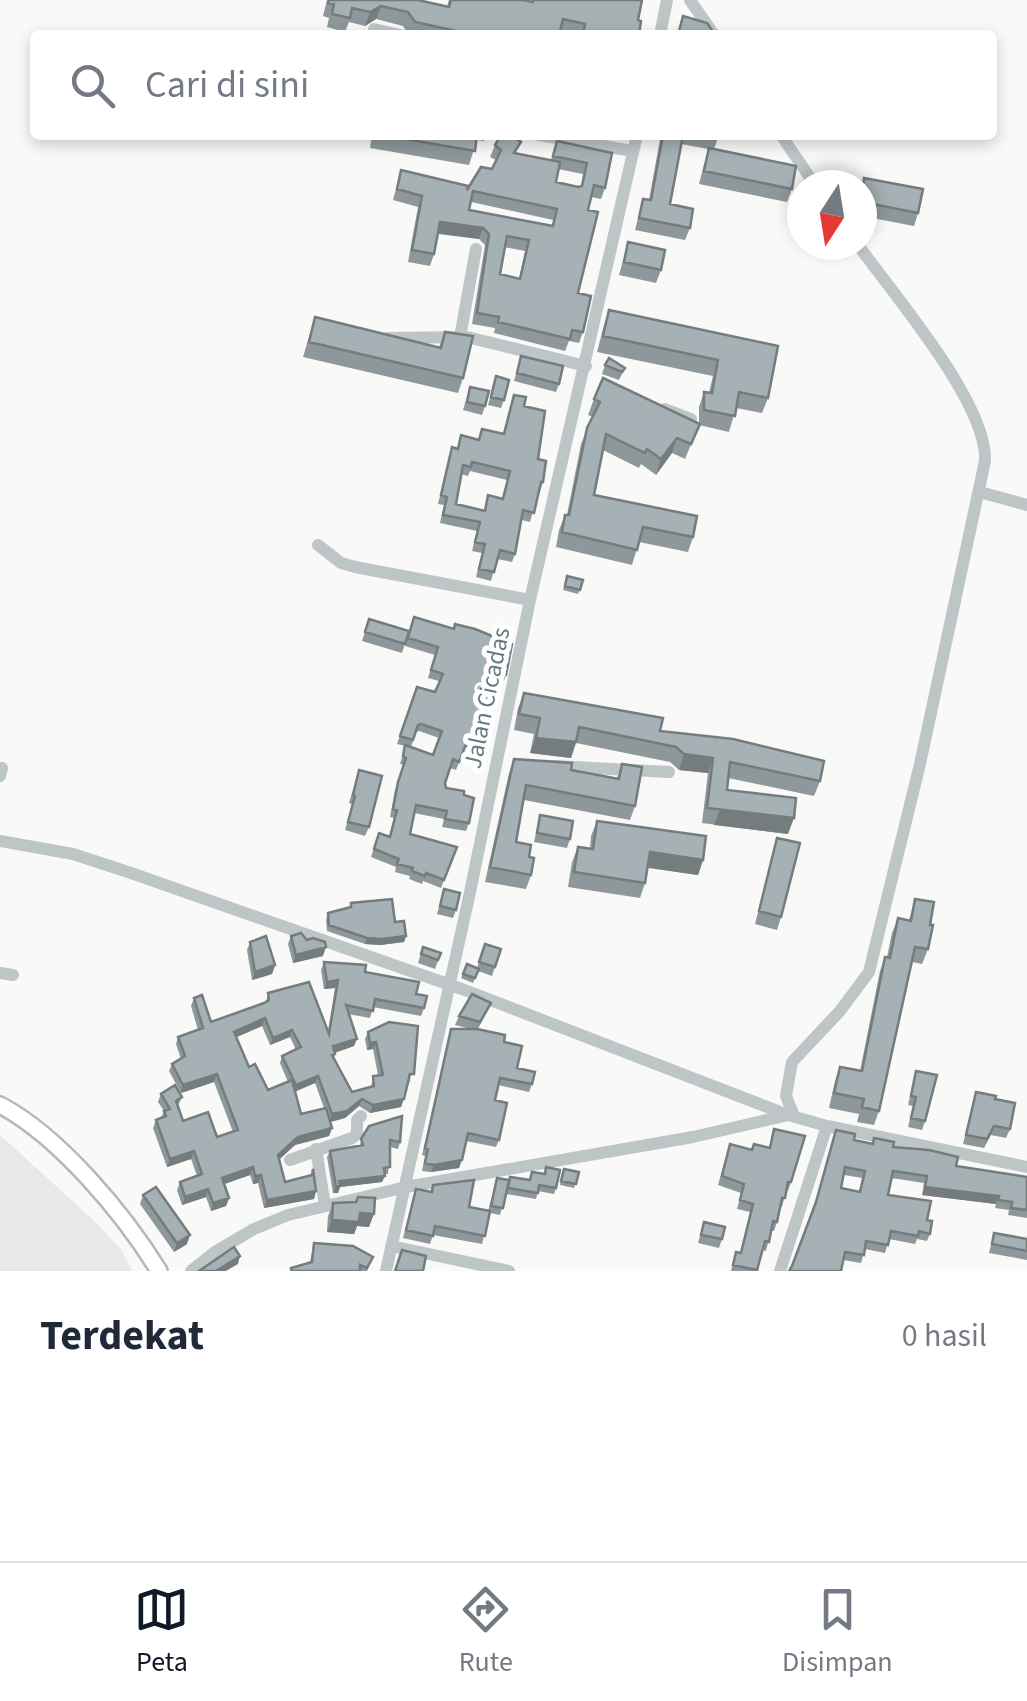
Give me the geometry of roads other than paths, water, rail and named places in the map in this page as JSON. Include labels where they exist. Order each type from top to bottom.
[{"type":"main road","points":[[0,1104],[36,1127],[68,1156],[137,1238],[156,1270]]},
{"type":"street","points":[[661,30],[668,0]]},
{"type":"street","points":[[690,0],[711,30]]},
{"type":"street","points":[[374,29],[378,30]]},
{"type":"street","points":[[569,140],[634,151]]},
{"type":"street","name":"Jalan Cicadas","points":[[386,1271],[530,600],[636,140]]},
{"type":"street","points":[[784,140],[806,170]]},
{"type":"street","points":[[460,337],[476,249]]},
{"type":"street","points":[[791,1116],[786,1096],[792,1062],[840,1011],[868,972],[920,764],[980,492],[986,442],[966,395],[869,260]]},
{"type":"street","points":[[370,335],[421,340],[460,337],[584,372],[601,384]]},
{"type":"street","points":[[655,405],[691,419]]},
{"type":"street","points":[[980,492],[1027,504]]},
{"type":"street","points":[[318,546],[341,563],[354,567],[530,600]]},
{"type":"street","points":[[497,760],[514,762]]},
{"type":"street","points":[[531,764],[670,772]]},
{"type":"street","points":[[0,841],[73,854],[450,986],[791,1116],[1027,1167]]},
{"type":"street","points":[[290,1160],[352,1138],[360,1116]]},
{"type":"street","points":[[191,1271],[254,1229],[288,1215],[406,1187],[791,1116]]},
{"type":"street","points":[[780,1271],[826,1126]]},
{"type":"street","points":[[316,1149],[325,1206]]},
{"type":"street","points":[[391,1246],[509,1271]]}]
